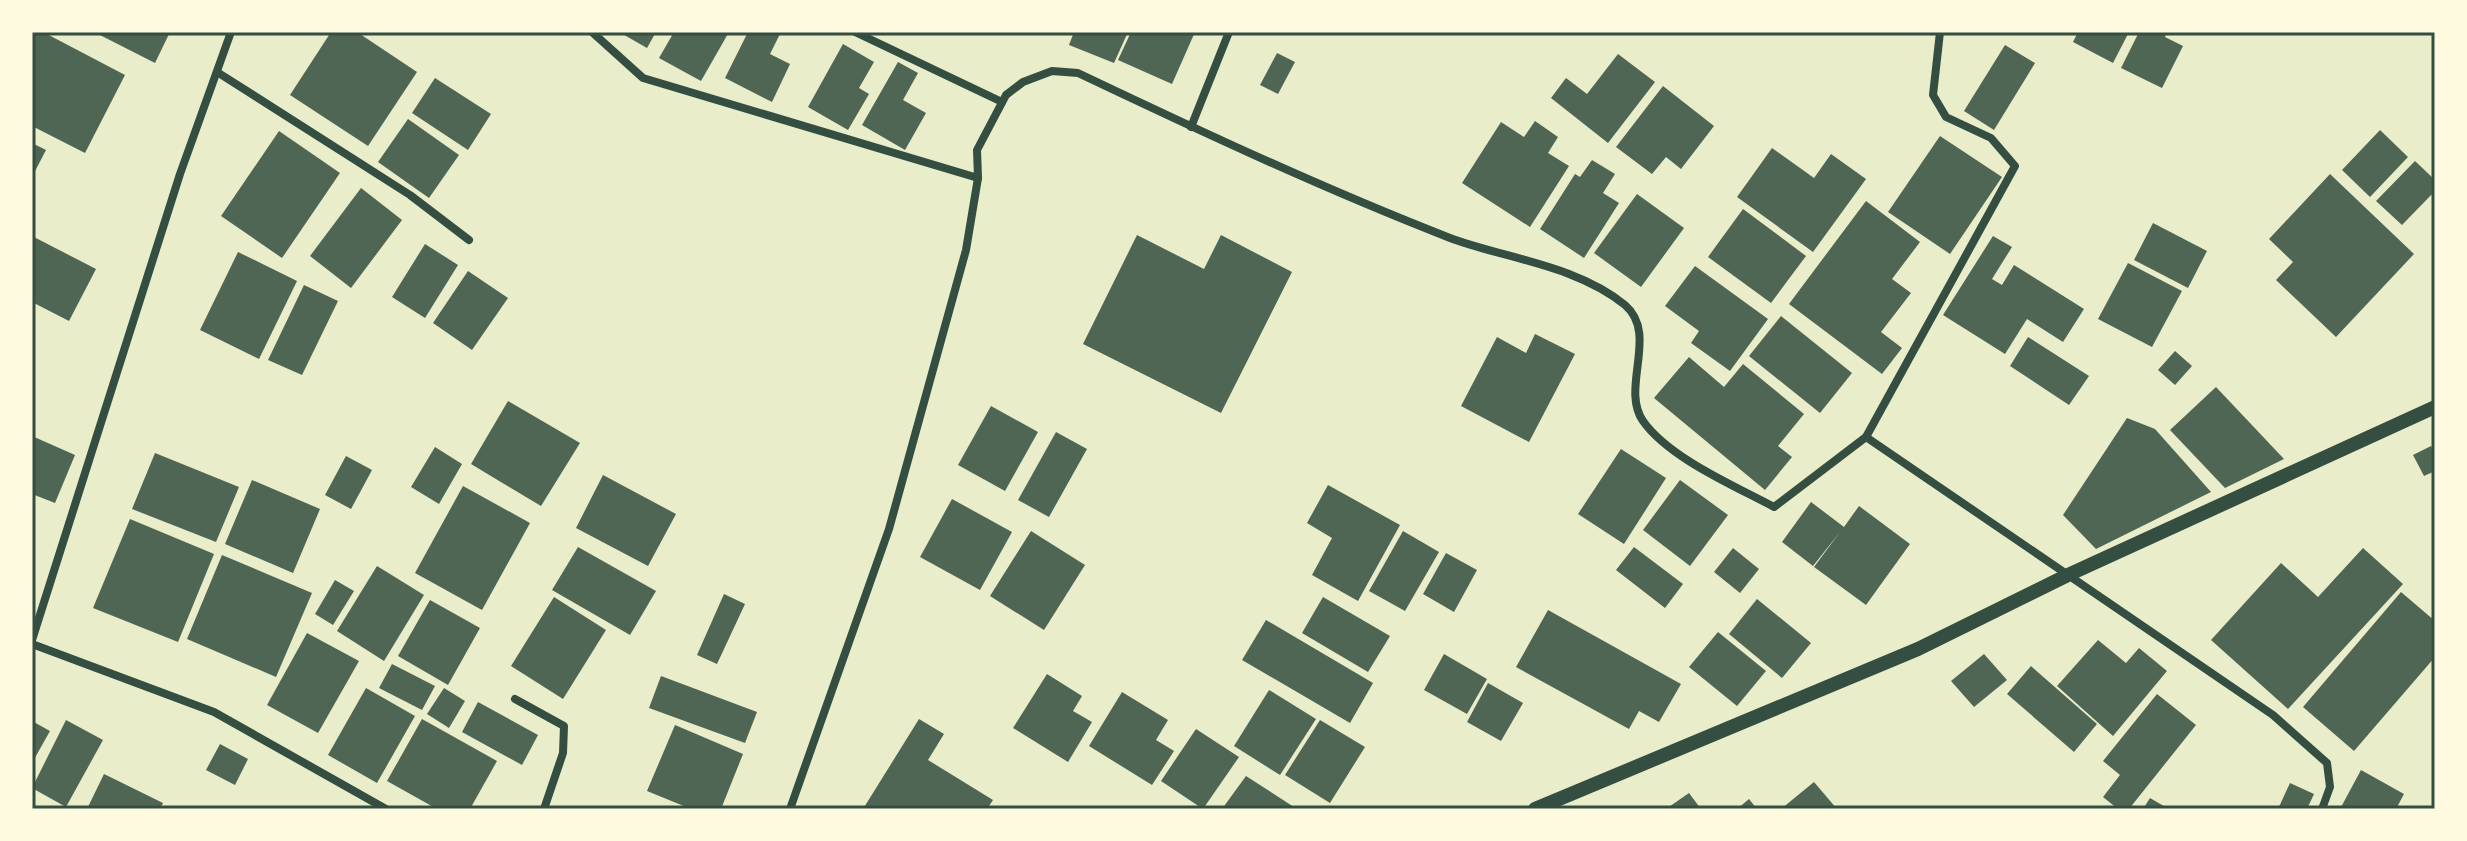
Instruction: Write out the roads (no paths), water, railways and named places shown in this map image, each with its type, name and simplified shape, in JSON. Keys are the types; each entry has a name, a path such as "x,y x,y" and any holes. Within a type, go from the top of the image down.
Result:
{"street":[{"path":"231,32 180,174 32,642 214,712 386,809"},
{"path":"592,32 643,78 978,178"},
{"path":"855,32 1002,102"},
{"path":"876,42 882,32"},
{"path":"1191,127 1229,32"},
{"path":"790,809 889,529 966,250 978,178 977,150 1002,102 1023,82 1052,71 1078,73 1191,127 1452,238 1574,276 1624,305 1639,324 1637,405 1642,420 1666,443 1716,477 1774,507 1866,437 2015,166 1991,138 1946,117 1933,95 1940,32"},
{"path":"217,72 410,195 469,240"},
{"path":"1535,809 1918,649 2070,574 2435,407"},
{"path":"1866,437 2273,715 2327,763 2330,787 2322,809"},
{"path":"515,699 564,726 563,753 544,809"}]}
